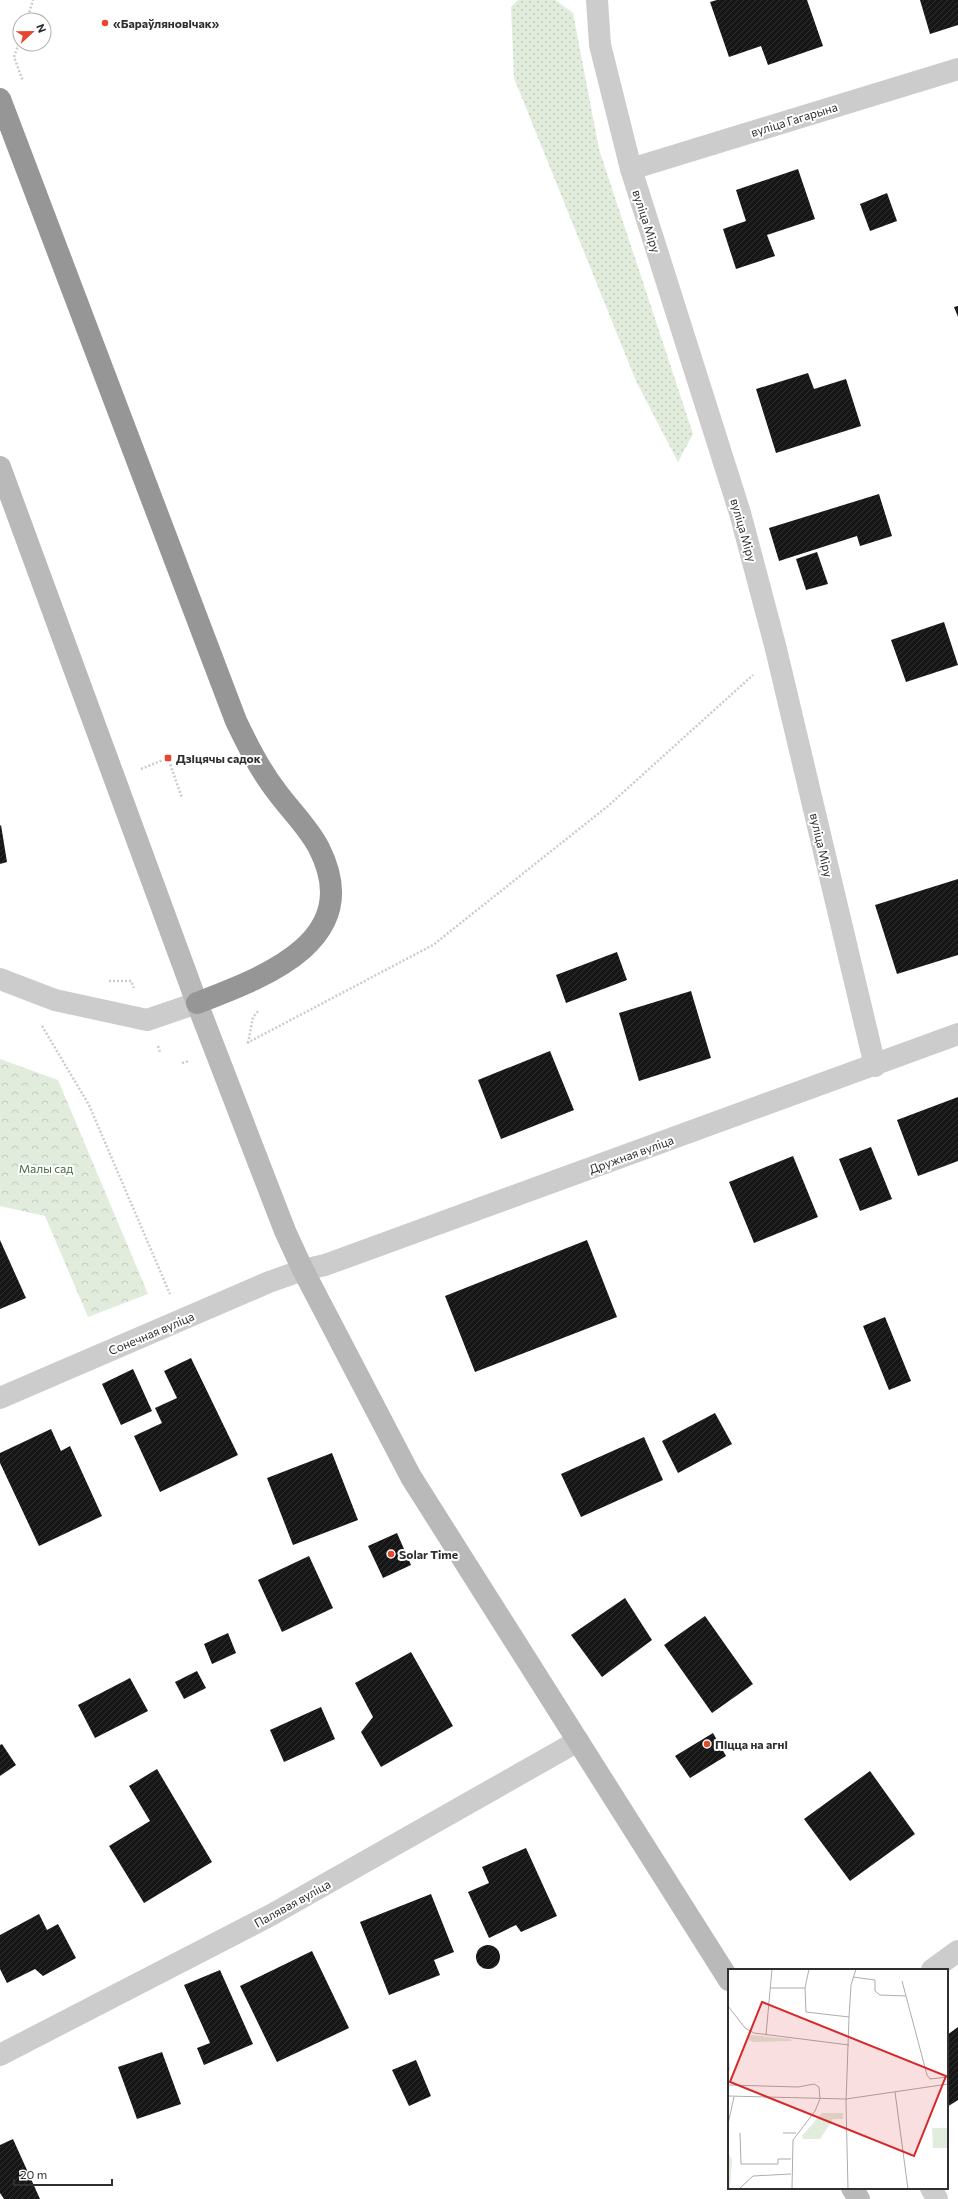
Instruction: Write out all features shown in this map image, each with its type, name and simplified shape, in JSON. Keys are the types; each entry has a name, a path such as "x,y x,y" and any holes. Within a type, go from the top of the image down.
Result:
{"highway":[{"path":"0,99 236,722 258,765 304,825 318,848 328,870 331,895 326,918 314,939 294,956 267,973 197,1003"}],"main road":[{"path":"0,467 197,1003 285,1230 303,1270 411,1477 728,1978"},
{"path":"853,2189 859,2199"}],"street":[{"name":"вуліца Міру","path":"597,0 600,45 631,169 740,513 777,654 875,1066"},
{"name":"вуліца Гагарына","path":"631,169 958,70"},
{"path":"0,979 55,1000 146,1020 197,1003"},
{"name":"Дружная вуліца","path":"303,1270 325,1265 875,1066 958,1034"},
{"name":"Сонечная вуліца","path":"0,1398 269,1282 303,1270"},
{"name":"Палявая вуліца","path":"0,2055 271,1915 578,1741"},
{"path":"933,1969 958,1951"},
{"path":"932,2189 937,2199"}],"path":[{"path":"29,12 33,0"},
{"path":"243,1045 432,945 608,806 777,654"},
{"path":"114,780 168,758 182,798"},
{"path":"40,1024 89,1105 181,1320"}],"green space":[{"path":"518,0 555,0 573,13 599,149 693,434 678,462 636,381 514,78 511,7"},
{"name":"Малы сад","path":"0,1059 58,1080 148,1294 88,1317 45,1216 0,1206"}],"building":[{"path":"717,0 807,0 823,46 768,65 761,46 729,57 710,2"},
{"path":"920,0 958,0 958,25 930,34"},
{"path":"798,169 815,219 767,235 775,256 736,269 723,229 746,221 736,190"},
{"path":"887,193 897,221 870,231 860,204"},
{"path":"958,306 958,317 954,307"},
{"path":"808,373 814,389 846,379 861,426 776,453 756,389"},
{"path":"879,494 892,536 860,546 857,536 779,561 769,528"},
{"path":"817,552 828,584 806,590 796,559"},
{"path":"944,622 958,665 906,682 891,640"},
{"path":"1,825 7,862 0,864 0,826"},
{"path":"958,879 958,955 897,974 875,905"},
{"path":"617,952 627,980 566,1003 556,975"},
{"path":"691,991 711,1058 639,1081 619,1013"},
{"path":"550,1051 574,1110 501,1139 478,1080"},
{"path":"958,1097 958,1161 918,1176 897,1120"},
{"path":"871,1147 892,1199 860,1211 839,1159"},
{"path":"793,1156 818,1217 754,1243 729,1182"},
{"path":"0,1240 26,1298 0,1309"},
{"path":"587,1240 617,1317 475,1372 445,1296"},
{"path":"885,1317 911,1381 889,1390 863,1326"},
{"path":"191,1358 238,1455 160,1492 134,1436 162,1423 155,1408 177,1398 164,1371"},
{"path":"133,1369 152,1411 121,1425 102,1384"},
{"path":"715,1413 732,1444 678,1473 662,1441"},
{"path":"51,1429 61,1451 70,1446 102,1516 39,1546 0,1463 0,1453"},
{"path":"644,1437 663,1480 581,1517 561,1474"},
{"path":"332,1453 358,1520 293,1545 267,1478"},
{"path":"397,1533 411,1565 383,1578 368,1546"},
{"path":"309,1556 333,1608 282,1632 258,1580"},
{"path":"625,1598 652,1640 602,1677 571,1635"},
{"path":"705,1616 753,1684 712,1713 664,1645"},
{"path":"228,1633 236,1653 212,1664 204,1644"},
{"path":"411,1652 453,1726 381,1767 361,1732 373,1717 355,1683"},
{"path":"197,1671 206,1688 184,1699 175,1682"},
{"path":"130,1678 148,1711 95,1738 78,1705"},
{"path":"321,1707 335,1739 284,1762 270,1730"},
{"name":"Піцца на агні","path":"713,1733 726,1756 690,1778 675,1756"},
{"path":"2,1744 16,1765 0,1776 0,1745"},
{"path":"157,1769 212,1862 144,1903 109,1846 150,1821 129,1786"},
{"path":"870,1771 915,1834 850,1881 804,1819"},
{"path":"526,1848 557,1916 521,1932 516,1925 489,1938 468,1892 489,1883 482,1867"},
{"path":"431,1894 454,1952 434,1960 440,1975 389,1995 360,1922"},
{"path":"39,1914 47,1930 58,1924 76,1958 43,1976 35,1969 7,1983 0,1969 0,1935"},
{"path":"488,1945 493,1946 499,1952 499,1962 493,1968 488,1969 483,1968 477,1962 476,1957 477,1952 483,1946"},
{"path":"312,1951 349,2028 277,2062 240,1986"},
{"path":"220,1970 253,2044 204,2065 197,2048 210,2043 184,1985"},
{"path":"958,2027 958,2100 948,2106 948,2034"},
{"path":"162,2052 181,2104 137,2119 118,2067"},
{"path":"416,2060 431,2096 409,2106 392,2070"},
{"path":"13,2139 40,2199 4,2199 0,2193 0,2145"}],"place":[{"name":"«Бараўляновічак»","path":"105,23"},
{"name":"Дзіцячы садок","path":"168,758"},
{"name":"Solar Time","path":"391,1554"},
{"name":"Піцца на агні","path":"707,1744"}]}
